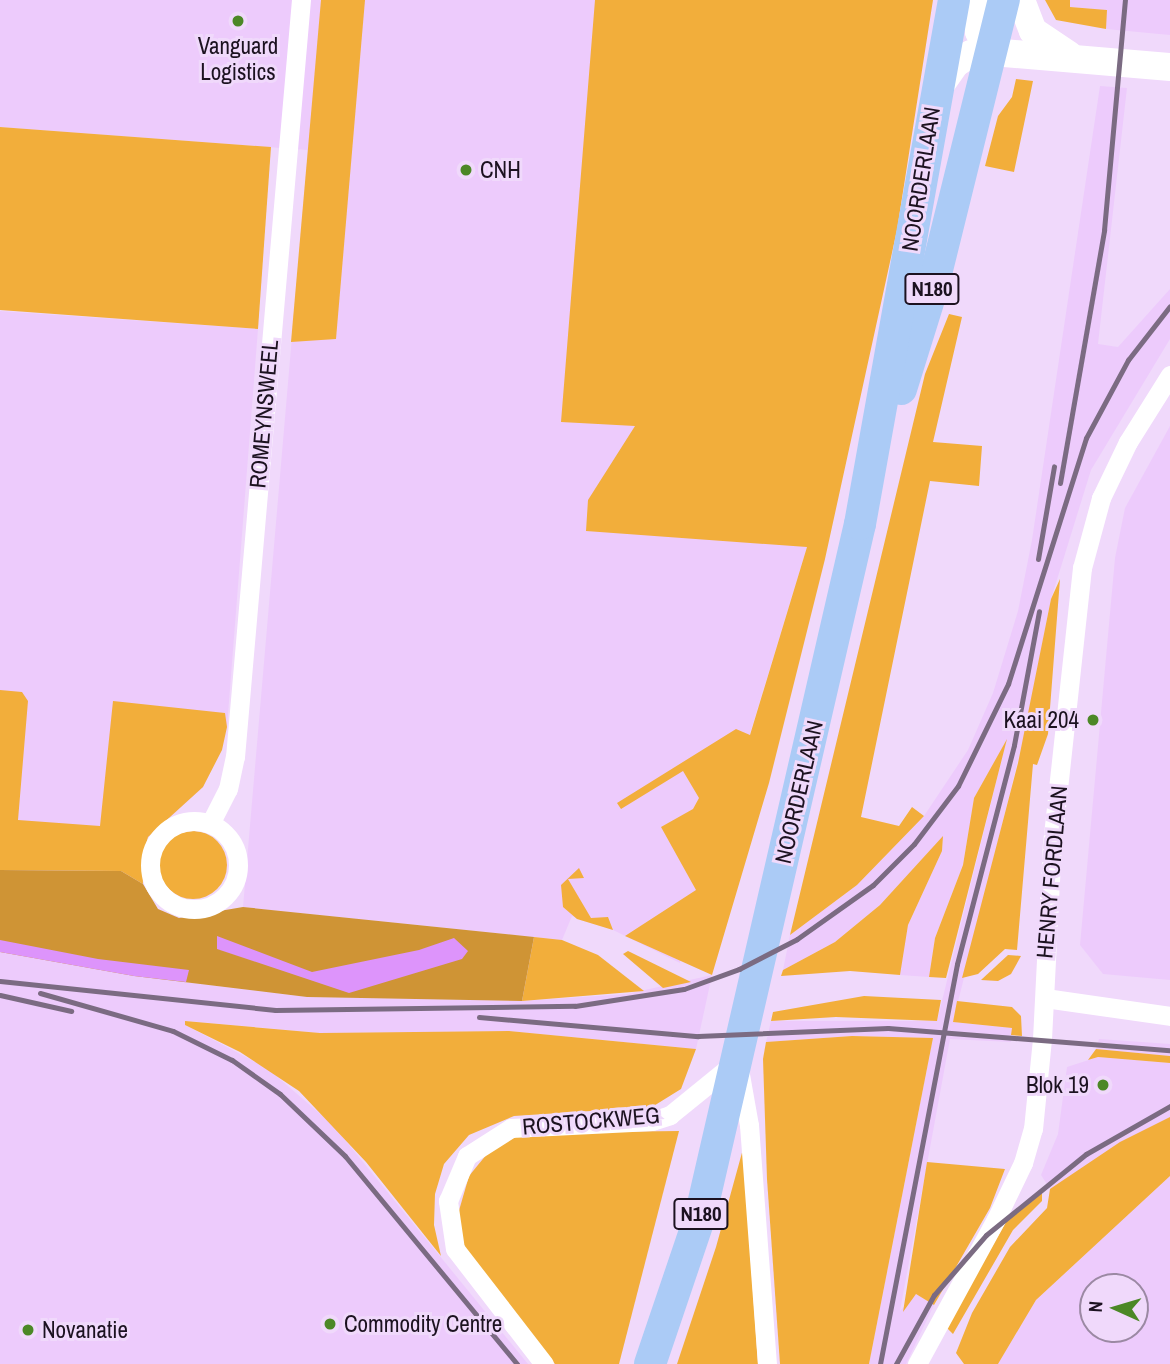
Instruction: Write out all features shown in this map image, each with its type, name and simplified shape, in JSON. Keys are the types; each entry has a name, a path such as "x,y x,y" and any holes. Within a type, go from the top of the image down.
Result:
{"main road":[{"name":"NOORDERLAAN","path":"650,1364 701,1213 860,524 935,92 954,0"},
{"path":"974,0 979,32 992,52"},
{"name":"NOORDERLAAN","path":"860,524 933,286 1004,0"},
{"path":"1021,0 1024,16 1039,37 1074,58"},
{"path":"935,92 956,63 971,54 992,52 1170,67"}],"street":[{"name":"ROMEYNSWEEL","path":"210,824 228,789 235,757 302,0"},
{"name":"HENRY FORDLAAN","path":"917,1364 1023,1163 1032,1129 1045,998 1046,913 1082,569 1101,498 1128,442 1170,375"},
{"path":"181,823 210,824 231,842 237,855 234,883 208,906 187,909 173,904 153,883 151,854 157,840 181,823"},
{"path":"1045,998 1170,1016"},
{"name":"ROSTOCKWEG","path":"544,1364 454,1249 448,1201 467,1156 511,1128 652,1121 670,1115 737,1060"},
{"name":"NOORDERLAAN","path":"737,1060 750,1125 767,1364"}],"shaded area":[{"path":"0,0 933,0 807,547 680,963 613,930 572,916 562,940 243,907 308,150 0,127"},
{"path":"321,0 365,0 336,339 291,342"},
{"path":"595,0 933,0 897,230 825,559 769,783 712,975 625,936 696,890 661,827 693,809 699,798 683,771 621,809 617,803 736,729 750,735 807,547 586,531 588,500 635,426 561,422"},
{"path":"1045,0 1070,0 1070,7 1107,10 1106,29 1056,20"},
{"path":"1070,0 1170,0 1170,35 1106,29 1106,10 1070,7"},
{"path":"1016,79 1033,81 1014,172 985,166 998,116 1012,97"},
{"path":"1100,86 1127,88 1098,344 1118,347 1170,289 1170,339 1091,470 1051,599 1028,720 953,1022 1012,1028 1011,1042 950,1039 900,1311 916,1294 934,1305 906,1364 869,1364 933,1038 852,1036 766,1042 771,1021 937,1021 1006,742 974,798 963,865 935,938 929,977 900,975 902,951 908,925 942,851 943,837 880,905 835,942 783,970 790,935 857,885 924,816 968,750 993,693 1018,611 1032,540"},
{"path":"0,127 271,147 258,329 0,310"},
{"path":"0,311 258,329 227,727 203,787 148,837 0,824"},
{"path":"949,314 962,317 933,442 982,446 979,486 930,481 861,817 899,826 912,807 924,816 857,885 790,935 925,374"},
{"path":"1170,426 1170,980 1103,974 1080,945 1115,558 1125,508"},
{"path":"1060,579 1048,734 1037,765 1033,764 1017,950 1005,949 978,974 962,978 1018,763 1051,599"},
{"path":"0,690 22,692 28,701 18,820 100,826 113,701 225,713 227,727 222,750 203,787 148,837 142,859 143,884 121,871 0,870"},
{"path":"1007,739 946,978 929,977 935,938 963,865 974,798"},
{"path":"193,831 206,834 217,841 224,852 227,865 224,878 217,889 206,896 193,899 180,896 169,889 162,878 159,865 162,852 169,841 180,834"},
{"path":"943,836 942,851 908,925 900,975 850,971 781,976 783,970 835,942 880,905"},
{"path":"579,868 584,878 568,879 591,918 608,917 613,930 577,919 563,907 561,885"},
{"path":"0,870 121,871 143,884 158,909 179,918 243,907 534,937 522,1001 307,997 134,976 0,952"},
{"path":"217,936 312,972 419,950 454,938 468,951 462,959 349,993 217,949"},
{"path":"534,937 562,940 598,955 644,991 522,1001"},
{"path":"0,940 98,959 189,970 186,982 134,976 0,952"},
{"path":"628,951 691,982 663,988 623,954"},
{"path":"0,952 134,976 307,997 522,1001 627,994 712,975 696,1049 509,1031 320,1033 188,1021 185,1025 267,1068 332,1124 528,1364 0,1364"},
{"path":"1008,955 1021,956 1011,974 998,981 981,980"},
{"path":"864,996 941,1000 937,1021 836,1017 771,1021 773,1012"},
{"path":"957,1001 1012,1007 1021,1016 1022,1036 1011,1035 1012,1028 953,1022"},
{"path":"185,1021 320,1033 509,1031 696,1049 681,1089 652,1107 514,1116 469,1135 444,1164 435,1194 434,1225 441,1256 366,1162 299,1091 240,1052 185,1025"},
{"path":"852,1036 933,1038 869,1364 780,1364 767,1179 763,1059 766,1042"},
{"path":"1099,1039 1170,1044 1170,1056 1096,1049"},
{"path":"1096,1049 1170,1056 1170,1063 1098,1057 1088,1060"},
{"path":"1098,1057 1170,1063 1170,1117 1050,1189 1041,1175 1058,1134 1067,1067"},
{"path":"1170,1117 1170,1176 1036,1300 998,1364 964,1364 956,1353 972,1313 1010,1247 1047,1208 1050,1189 1120,1142"},
{"path":"679,1131 619,1364 555,1364 465,1252 458,1214 469,1176 491,1149 524,1133"},
{"path":"743,1149 758,1364 677,1364 716,1247"},
{"path":"927,1162 1005,1169 990,1208 934,1305 916,1294 903,1312"},
{"path":"1170,1176 1170,1364 998,1364 1036,1300"},
{"path":"1042,1193 1042,1201 1013,1230 953,1334 946,1327 1006,1222"}],"railway":[{"path":"1060,483 1104,230 1125,0"},
{"path":"0,981 275,1010 575,1006 684,989 739,969 797,939 873,885 914,844 958,786 1008,684 1086,438 1128,360 1170,306"},
{"path":"1038,559 1054,466"},
{"path":"880,1364 957,964 1014,745 1039,611"},
{"path":"40,993 173,1031 232,1060 280,1094 345,1156 517,1364"},
{"path":"0,995 71,1011"},
{"path":"479,1017 698,1036 888,1028 1170,1050"},
{"path":"896,1364 934,1295 986,1235 1086,1154 1170,1106"}],"place":[{"name":"Vanguard Logistics","path":"238,21"},
{"name":"CNH","path":"466,170"},
{"name":"Kaai 204","path":"1093,720"},
{"name":"Blok 19","path":"1103,1085"},
{"name":"Commodity Centre","path":"330,1324"},
{"name":"Novanatie","path":"28,1330"}]}
